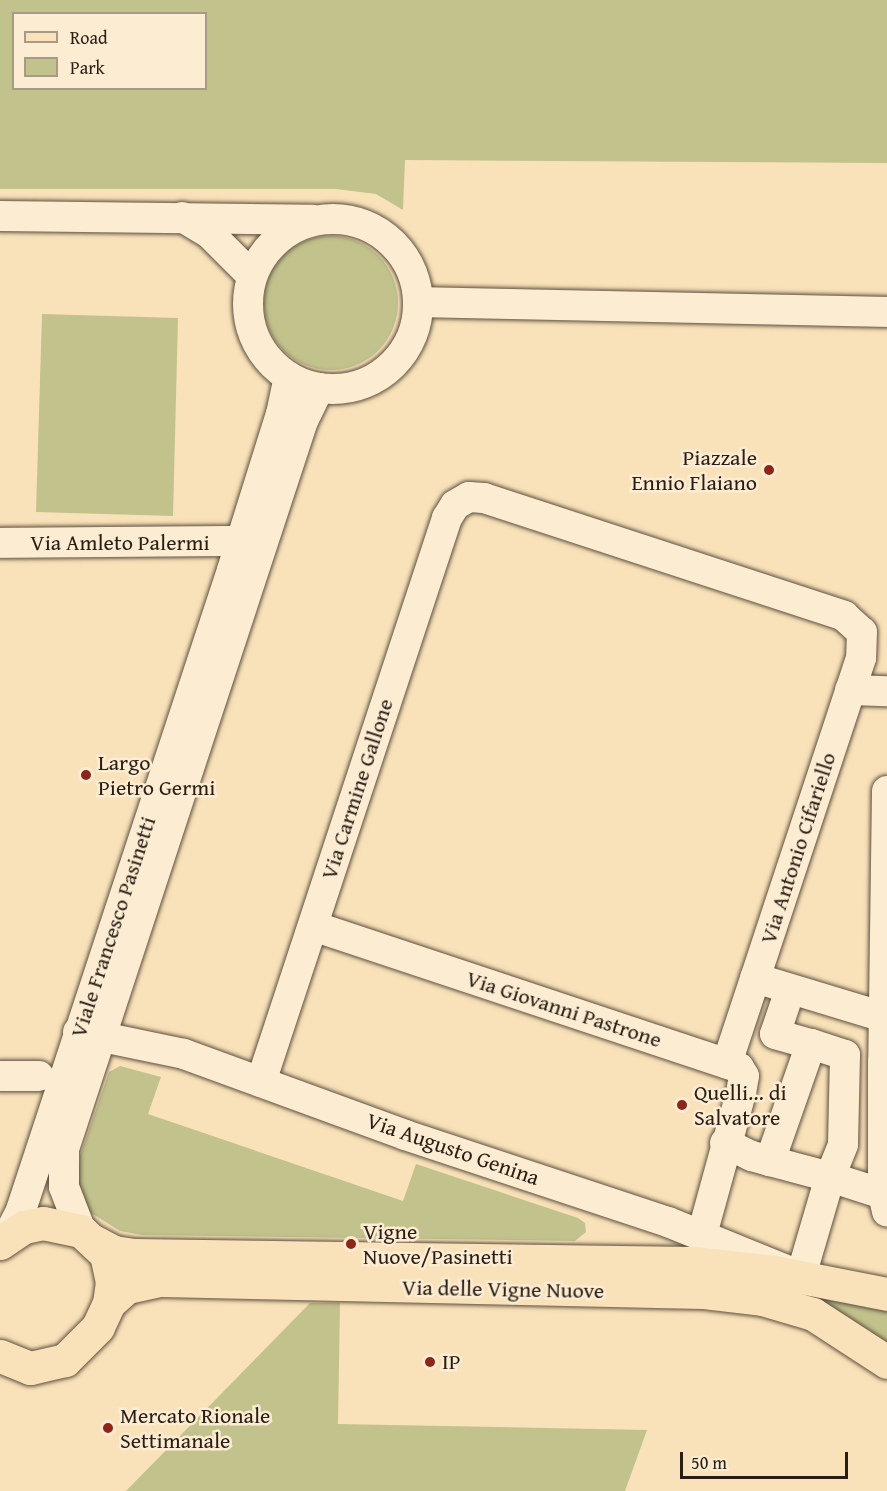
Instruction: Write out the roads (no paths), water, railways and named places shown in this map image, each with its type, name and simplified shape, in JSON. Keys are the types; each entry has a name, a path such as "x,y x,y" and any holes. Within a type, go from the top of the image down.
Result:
{"main road":[{"name":"Via delle Vigne Nuove","path":"5,1239 43,1222 88,1236 114,1252 134,1255 666,1262 801,1276 887,1294"},
{"path":"7,1367 44,1367 72,1356 92,1335 109,1303 111,1267 88,1236"},
{"name":"Via delle Vigne Nuove","path":"109,1303 127,1287 162,1280 704,1292 762,1299 813,1314 887,1362"}],"street":[{"path":"0,216 340,219 364,224 386,237 403,255 414,277 418,302 415,326 405,349 389,368 368,381 344,388 319,388 289,377 260,347 250,324 248,300 252,276 266,250 281,238 315,220"},
{"path":"182,217 210,234 252,276"},
{"path":"418,302 887,312"},
{"name":"Viale Francesco Pasinetti","path":"5,1239 21,1210 89,1035 281,414 289,377"},
{"name":"Viale Francesco Pasinetti","path":"88,1236 66,1198 62,1166 89,1035 114,996 303,421 319,388"},
{"name":"Via Carmine Gallone","path":"261,1082 447,518 461,500 484,498 843,616 862,632"},
{"name":"Via Amleto Palermi","path":"0,543 241,541"},
{"name":"Via Antonio Cifariello","path":"727,1063 863,649 862,632"},
{"path":"850,690 887,691"},
{"path":"725,1143 770,1161 830,1177 885,1203 883,1017 887,791"},
{"name":"Via Giovanni Pastrone","path":"313,926 727,1063"},
{"path":"755,978 883,1017"},
{"path":"790,990 775,1034 883,1062"},
{"path":"114,996 128,1021 162,1047"},
{"name":"Via Augusto Genina","path":"89,1035 162,1047 702,1235 801,1276"},
{"path":"770,1161 811,1044"},
{"path":"801,1276 830,1177 843,1144 845,1054"},
{"path":"702,1235 744,1076 727,1063"},
{"path":"0,1076 39,1076"}],"place":[{"name":"Piazzale Ennio Flaiano","path":"769,470"},
{"name":"Largo Pietro Germi","path":"86,775"},
{"name":"Quelli… di Salvatore","path":"682,1105"},
{"name":"Vigne Nuove/Pasinetti","path":"351,1244"},
{"name":"IP","path":"430,1362"},
{"name":"Mercato Rionale Settimanale","path":"108,1428"}]}
